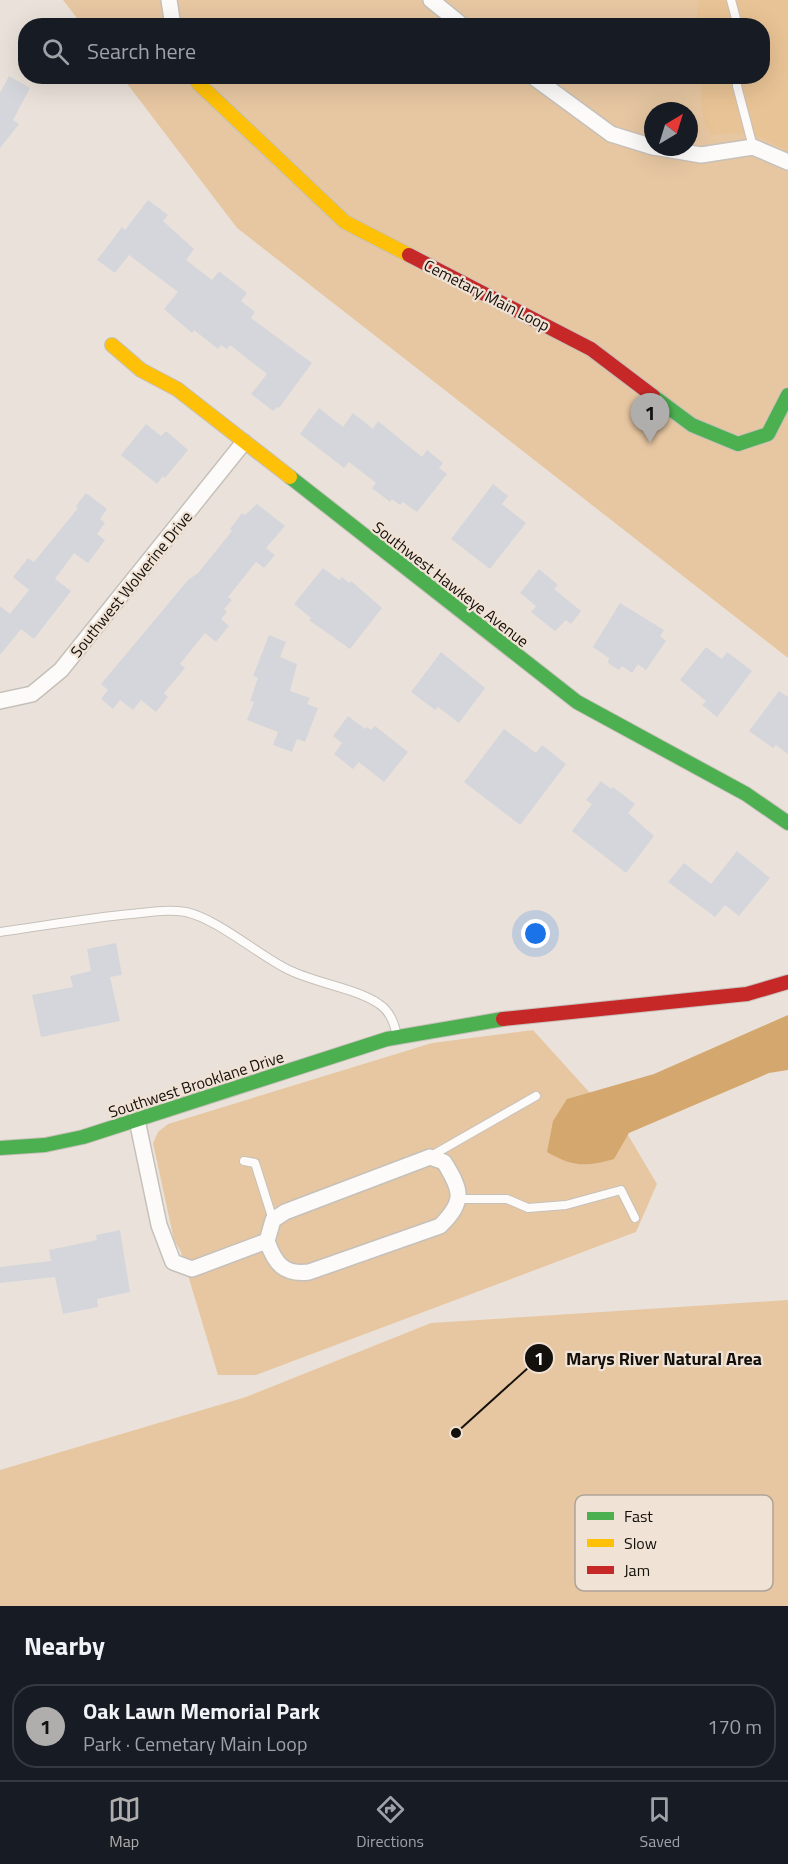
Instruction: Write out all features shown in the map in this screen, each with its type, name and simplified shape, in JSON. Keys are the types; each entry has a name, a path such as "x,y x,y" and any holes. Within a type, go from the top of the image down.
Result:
{"street":[{"path":"169,0 172,18"},
{"path":"431,0 453,18"},
{"name":"Cemetary Main Loop","path":"199,84 345,222 591,349 692,425 738,444 768,434 788,395"},
{"path":"543,84 611,134 644,144"},
{"path":"698,154 753,147 788,162"},
{"name":"Southwest Hawkeye Avenue","path":"112,345 141,370 177,389 577,702 746,794 788,823"},
{"name":"Southwest Wolverine Drive","path":"0,701 32,694 62,670 244,442"},
{"name":"Southwest Brooklane Drive","path":"0,1148 45,1145 83,1137 398,1036 485,1021 747,994 788,982"},
{"path":"137,1120 159,1225 172,1262 192,1269 202,1268 231,1253 267,1241"},
{"path":"430,1157 444,1162 456,1182 459,1199 456,1210 440,1226 309,1272 294,1274 279,1264 273,1258 267,1241 273,1220 285,1212 430,1157"}],"lane":[{"path":"731,0 736,18"},
{"path":"737,84 753,147"},
{"path":"0,932 110,916 164,911 187,913 208,921 293,972 373,1000 382,1006 393,1019 398,1036"},
{"path":"430,1157 536,1096"},
{"path":"244,1161 255,1164 273,1220"},
{"path":"459,1199 507,1199 528,1208 566,1205 621,1190 635,1218"}],"shaded area":[{"path":"63,0 788,0 788,658 237,228 127,84 770,84 770,18 77,18"},
{"path":"698,0 788,0 788,152 752,135 735,133 711,135 704,122 701,100 701,84 770,84 770,18 697,18"},
{"path":"788,1015 788,1070 769,1073 629,1133 614,1159 579,1164 564,1161 547,1152 553,1121 567,1099 654,1074"},
{"path":"533,1030 628,1135 657,1184 636,1232 256,1375 218,1375 181,1252 174,1240 153,1143 158,1132 168,1124 432,1043"},
{"path":"788,1300 788,1606 0,1606 0,1470 246,1397 431,1323"}],"building":[{"path":"9,76 18,81 18,84 30,88 13,120 19,124 0,148 0,93"},
{"path":"148,200 168,215 163,221 194,249 186,260 212,280 219,271 247,293 241,301 255,312 251,318 312,363 279,408 273,411 251,394 267,374 230,345 227,349 221,345 218,349 194,330 192,333 164,309 178,292 129,255 115,273 97,260 122,227 125,230"},
{"path":"319,408 343,427 353,413 373,429 378,421 422,457 427,450 443,463 439,468 447,474 417,512 403,502 400,505 392,499 390,502 372,488 376,483 349,462 344,468 300,434"},
{"path":"146,424 161,436 166,431 188,450 165,478 163,476 157,484 121,455"},
{"path":"493,484 508,496 502,504 526,523 490,569 451,539"},
{"path":"86,493 107,509 100,519 105,523 97,534 105,540 88,563 74,553 55,579 71,591 34,639 21,629 0,655 0,606 10,614 29,590 13,577 28,558 34,562 78,508 76,506"},
{"path":"257,504 285,526 266,548 275,555 264,568 256,562 228,597 232,600 224,609 227,612 221,619 229,626 216,642 205,633 180,664 185,668 164,693 168,697 156,712 141,700 133,710 120,700 113,709 101,699 108,690 101,684 188,580 198,573 232,531 230,529 242,513 245,515"},
{"path":"323,568 339,580 342,577 349,583 351,581 382,608 350,649 309,620 311,618 294,604"},
{"path":"539,569 558,585 554,589 581,611 571,624 566,620 555,631 531,612 536,606 520,593"},
{"path":"620,603 664,630 660,636 666,641 646,670 638,664 632,673 622,666 619,670 608,663 609,658 593,647"},
{"path":"269,635 286,642 280,657 297,664 290,691 310,698 307,704 318,708 305,742 297,739 292,752 273,745 278,732 247,720 254,702 250,701 258,678 253,676"},
{"path":"706,647 722,659 727,652 752,671 717,717 702,705 706,701 680,680"},
{"path":"441,652 485,688 459,723 438,707 435,710 411,692"},
{"path":"779,691 788,697 788,754 776,745 773,748 749,731"},
{"path":"348,716 365,729 367,727 371,730 375,726 408,752 384,782 359,762 353,769 334,754 342,743 333,736"},
{"path":"504,729 536,753 542,745 566,764 520,825 464,782"},
{"path":"601,781 635,804 628,813 654,836 626,873 572,831 592,804 586,800"},
{"path":"737,851 770,878 739,916 725,905 715,917 668,882 684,863 711,884"},
{"path":"116,943 122,975 110,977 120,1021 41,1037 32,995 73,987 70,976 91,971 87,949"},
{"path":"120,1230 130,1292 97,1299 98,1307 63,1314 55,1277 0,1283 0,1267 51,1261 49,1250 97,1240 96,1235"}],"traffic: fast":[{"path":"653,396 692,425 738,444 768,434 788,395"},
{"path":"290,477 577,702 746,794 788,823"},
{"path":"0,1148 45,1145 83,1137 387,1039 503,1019"}],"traffic: slow":[{"path":"199,84 345,222 409,255"},
{"path":"112,345 141,370 177,389 290,477"}],"traffic: jam":[{"path":"409,255 591,349 653,396"},
{"path":"503,1019 747,994 788,982"}],"place":[{"name":"Oak Lawn Memorial Park","path":"650,443"},
{"name":"Marys River Natural Area","path":"456,1433"}]}
